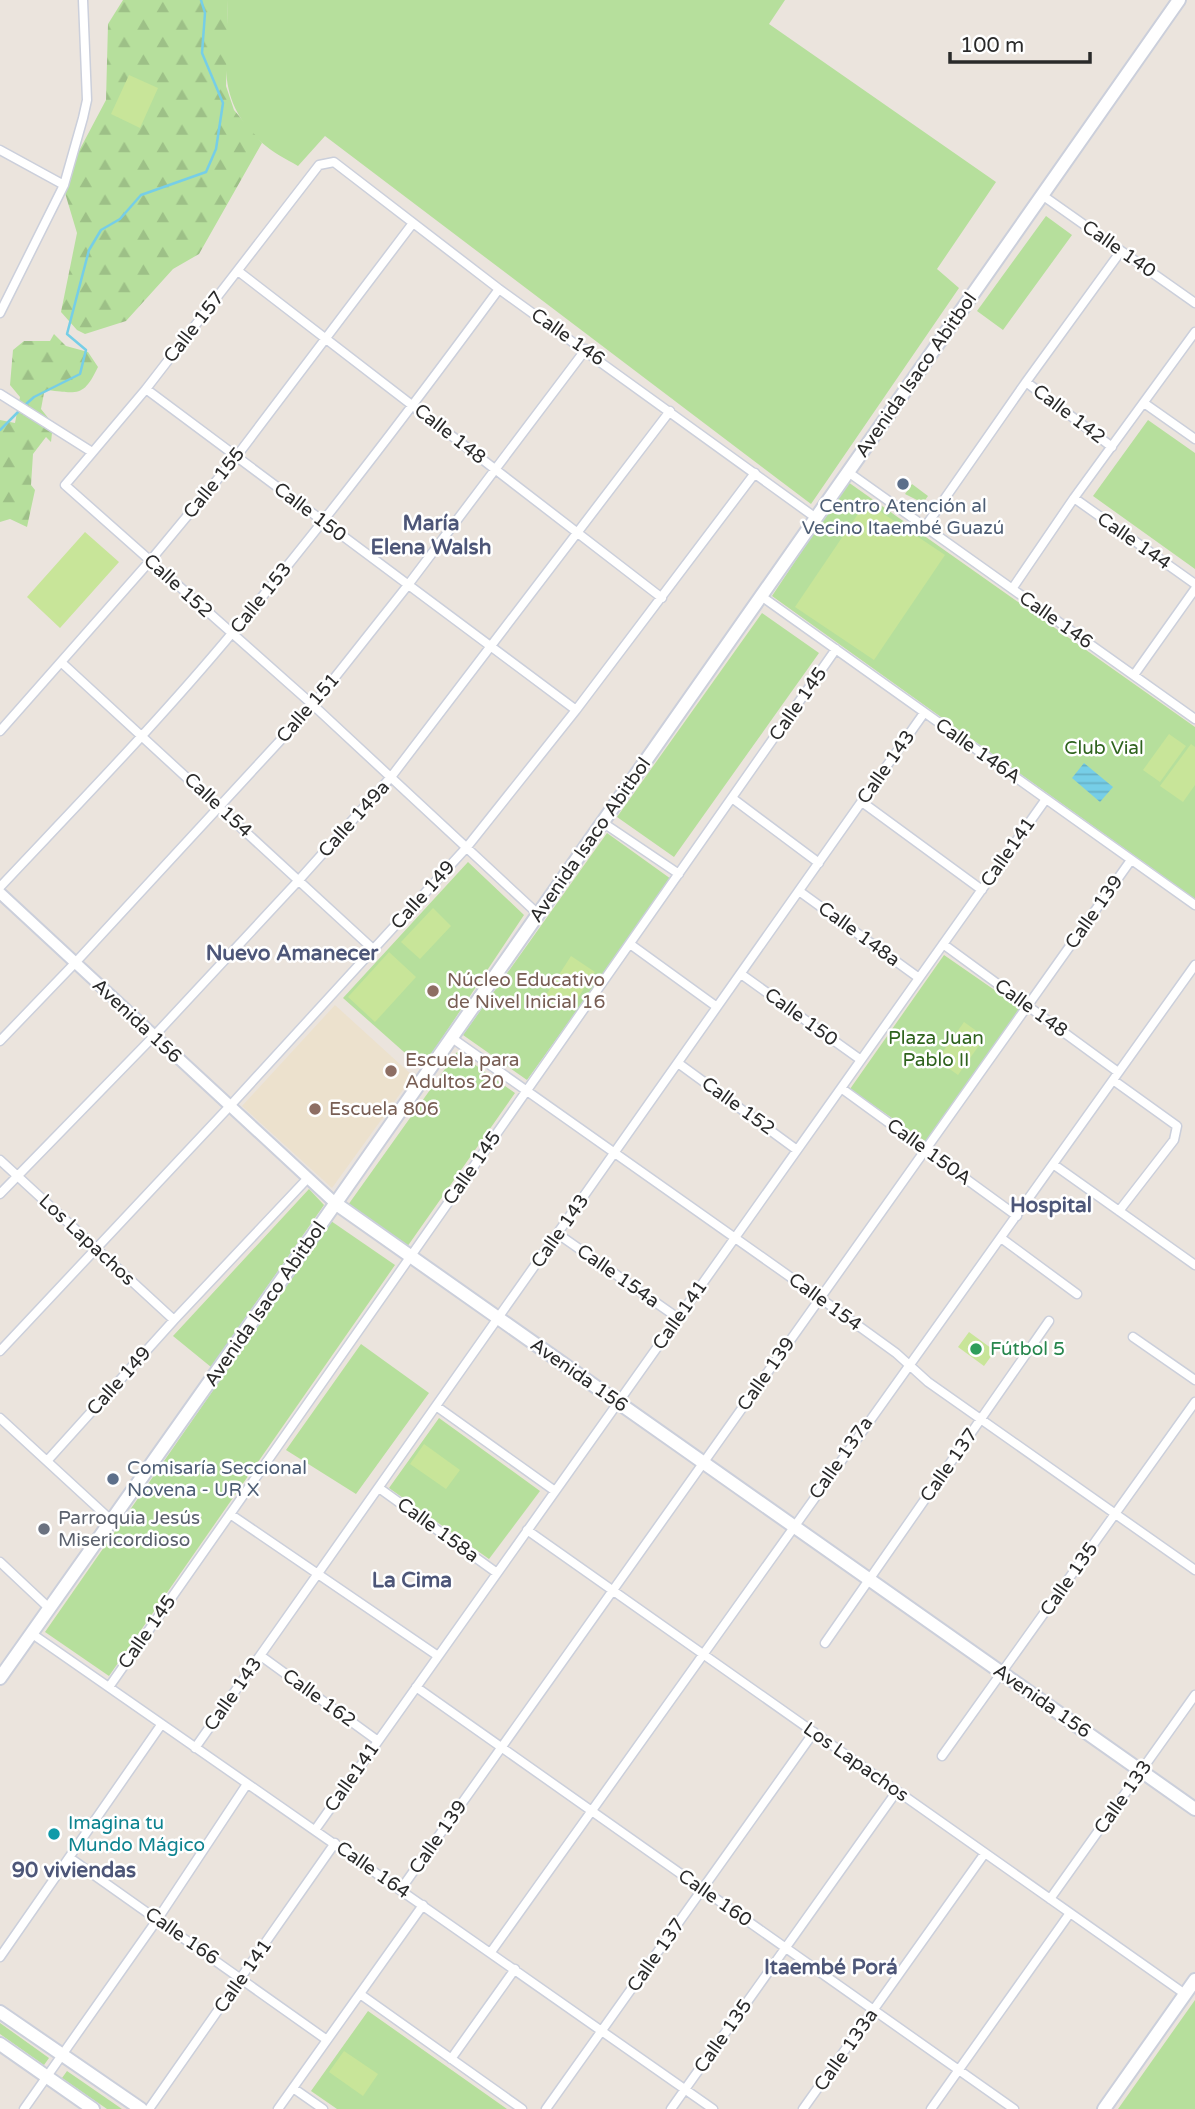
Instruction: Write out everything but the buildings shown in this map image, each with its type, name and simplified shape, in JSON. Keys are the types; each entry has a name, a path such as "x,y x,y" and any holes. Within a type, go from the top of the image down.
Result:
{"main road":[{"name":"Avenida Isaco Abitbol","path":"0,1678 1179,0"},
{"name":"Avenida 156","path":"335,1203 1195,1809"},
{"path":"1104,2109 1195,1980"},
{"path":"0,2012 141,2109"},
{"path":"0,2044 93,2109"}],"street":[{"path":"0,313 64,185 87,100 83,0"},
{"path":"0,150 64,185"},
{"name":"Calle 146","path":"319,165 334,162 499,289 586,349 816,518"},
{"name":"Calle 157","path":"65,485 146,389 319,165"},
{"name":"Calle 140","path":"1042,195 1193,298"},
{"name":"Calle 155","path":"0,731 150,561 236,457 413,223"},
{"path":"925,527 1122,251"},
{"name":"Calle 148","path":"238,271 662,598"},
{"name":"Calle 153","path":"0,887 143,736 232,634 413,406 499,289"},
{"path":"1012,589 1074,498 1195,332"},
{"name":"Calle 151","path":"0,1041 313,705 408,585 586,349"},
{"name":"Calle 142","path":"1026,382 1112,447"},
{"name":"Calle 150","path":"146,389 576,710"},
{"path":"4,396 92,452"},
{"path":"1144,403 1195,439"},
{"name":"Calle 149a","path":"0,1194 154,1036 391,777 670,411"},
{"name":"Calle 146","path":"848,472 1195,719"},
{"name":"Calle 149","path":"0,1351 229,1107 467,847 576,710 755,473"},
{"name":"Calle 152","path":"65,485 313,705 538,914"},
{"name":"Calle 144","path":"1074,498 1195,584"},
{"path":"1134,675 1195,589"},
{"name":"Calle 146A","path":"761,596 1195,905"},
{"name":"Calle 145","path":"109,1687 836,649"},
{"name":"Calle 154","path":"62,663 373,949"},
{"name":"Calle 143","path":"195,1748 924,713"},
{"path":"732,798 819,863"},
{"name":"Calle141","path":"315,1830 1046,799"},
{"path":"862,802 982,890"},
{"path":"602,822 678,874"},
{"name":"Calle 139","path":"401,1889 1131,860"},
{"name":"Calle 148a","path":"799,891 919,978"},
{"name":"Avenida 156","path":"0,893 335,1203"},
{"path":"629,944 717,1007"},
{"name":"Calle 148","path":"943,944 1028,1006 1177,1126 1174,1140 1119,1211"},
{"name":"Calle 137a","path":"491,1952 1195,965"},
{"name":"Calle 150","path":"741,974 861,1060"},
{"name":"Calle 154","path":"452,1038 820,1298 928,1382 1195,1570"},
{"name":"Calle 152","path":"678,1063 797,1150"},
{"name":"Calle 150A","path":"841,1088 1017,1216"},
{"name":"Los Lapachos","path":"0,1160 174,1320"},
{"path":"1053,1164 1195,1265"},
{"name":"Calle 149","path":"47,1461 174,1320 307,1179"},
{"name":"Calle 154a","path":"558,1234 678,1318"},
{"path":"1001,1238 1077,1294"},
{"name":"Calle 137","path":"825,1643 1049,1321"},
{"path":"1133,1338 1195,1380"},
{"name":"Calle 135","path":"942,1756 1195,1402"},
{"path":"436,1406 555,1491"},
{"path":"0,1418 112,1521"},
{"name":"Calle 158a","path":"379,1488 497,1573"},
{"path":"230,1514 438,1656"},
{"name":"Los Lapachos","path":"527,1530 1185,1994"},
{"path":"0,1562 49,1608"},
{"name":"Calle 164","path":"32,1633 713,2109"},
{"name":"Calle 162","path":"261,1656 378,1741"},
{"name":"Calle 160","path":"416,1687 1014,2109"},
{"name":"Calle 133","path":"1050,1899 1195,1695"},
{"path":"0,1957 161,1725"},
{"name":"Calle 137","path":"546,2109 814,1732"},
{"path":"24,2109 157,1920 247,1784"},
{"name":"Calle 135","path":"671,2109 897,1791"},
{"name":"Calle 141","path":"149,2109 335,1843"},
{"name":"Calle 133a","path":"803,2109 985,1853"},
{"name":"Calle 166","path":"70,1858 327,2040"},
{"name":"Calle 139","path":"278,2109 423,1905"},
{"path":"931,2109 1070,1913"},
{"path":"451,2059 515,1969"},
{"path":"360,1994 522,2109"},
{"path":"293,2088 323,2109"}],"shaded area":[{"path":"335,1005 413,1076 332,1188 242,1106"}],"green space":[{"path":"123,0 228,0 226,86 234,110 262,143 199,254 173,269 126,321 85,334 77,330 61,312 77,233 62,183 106,100 108,24"},
{"path":"228,0 785,0 769,24 996,182 937,269 959,288 811,504 325,136 298,166 261,142 246,126 236,109 226,76"},
{"path":"129,75 158,88 140,128 111,114"},
{"path":"1046,216 1072,235 1003,330 977,311"},
{"path":"54,334 66,346 88,352 98,367 89,383 79,391 48,390 44,393 41,409 53,424 51,442 46,437 33,454 31,485 35,490 27,527 10,519 0,522 0,420 15,423 20,397 10,385 13,350 24,341 50,341"},
{"path":"1148,420 1195,453 1195,569 1093,496"},
{"name":"Club Vial","path":"848,482 1195,727 1195,899 772,596"},
{"path":"912,484 928,496 923,503 905,494"},
{"path":"866,502 945,555 874,660 795,607"},
{"path":"85,532 119,562 60,628 27,597"},
{"path":"762,613 819,653 674,857 617,817"},
{"path":"1169,734 1186,746 1160,782 1143,770"},
{"path":"1191,744 1195,747 1195,785 1183,802 1160,786"},
{"path":"607,833 671,879 527,1080 463,1035"},
{"path":"468,862 524,915 422,1068 343,998"},
{"path":"433,908 451,926 420,959 401,942"},
{"path":"389,952 416,977 375,1022 348,997"},
{"name":"Plaza Juan Pablo II","path":"944,955 1022,1009 928,1143 850,1089"},
{"path":"571,956 595,972 570,1010 546,995"},
{"path":"964,1022 985,1037 958,1075 937,1060"},
{"path":"457,1052 515,1093 407,1247 348,1205"},
{"path":"309,1189 324,1205 211,1367 173,1336"},
{"path":"331,1221 395,1265 109,1676 45,1632"},
{"name":"Fútbol 5","path":"969,1332 995,1351 984,1366 958,1347"},
{"path":"361,1344 429,1393 356,1494 286,1450"},
{"path":"439,1418 540,1491 489,1559 389,1488"},
{"path":"424,1444 460,1470 446,1489 410,1464"},
{"path":"1195,2000 1195,2109 1118,2109"},
{"path":"368,2011 507,2109 337,2109 311,2091"},
{"path":"0,2023 49,2058 44,2065 0,2034"},
{"path":"344,2051 378,2074 363,2096 329,2072"},
{"path":"67,2071 122,2109 107,2109 62,2078"}],"water":[{"path":"1084,763 1113,787 1100,802 1072,778"}],"waterway":[{"path":"25,405 34,397 80,374 86,350 67,334 89,250 101,230 120,219 141,195 206,172 216,149 223,103 202,53 205,13 201,0"},
{"path":"0,430 20,410"}],"place":[{"name":"Centro Atención al Vecino Itaembé Guazú","path":"903,484"},
{"name":"Núcleo Educativo de Nivel Inicial 16","path":"433,991"},
{"name":"Escuela para Adultos 20","path":"391,1071"},
{"name":"Escuela 806","path":"315,1109"},
{"name":"Fútbol 5","path":"976,1349"},
{"name":"Comisaría Seccional Novena - UR X","path":"113,1479"},
{"name":"Parroquia Jesús Misericordioso","path":"44,1529"},
{"name":"Imagina tu Mundo Mágico","path":"54,1834"}],"district":[{"name":"María Elena Walsh","path":"431,535"},
{"name":"Nuevo Amanecer","path":"292,953"},
{"name":"Hospital","path":"1051,1205"},
{"name":"La Cima","path":"412,1580"},
{"name":"90 viviendas","path":"74,1870"},
{"name":"Itaembé Porá","path":"831,1967"}]}
